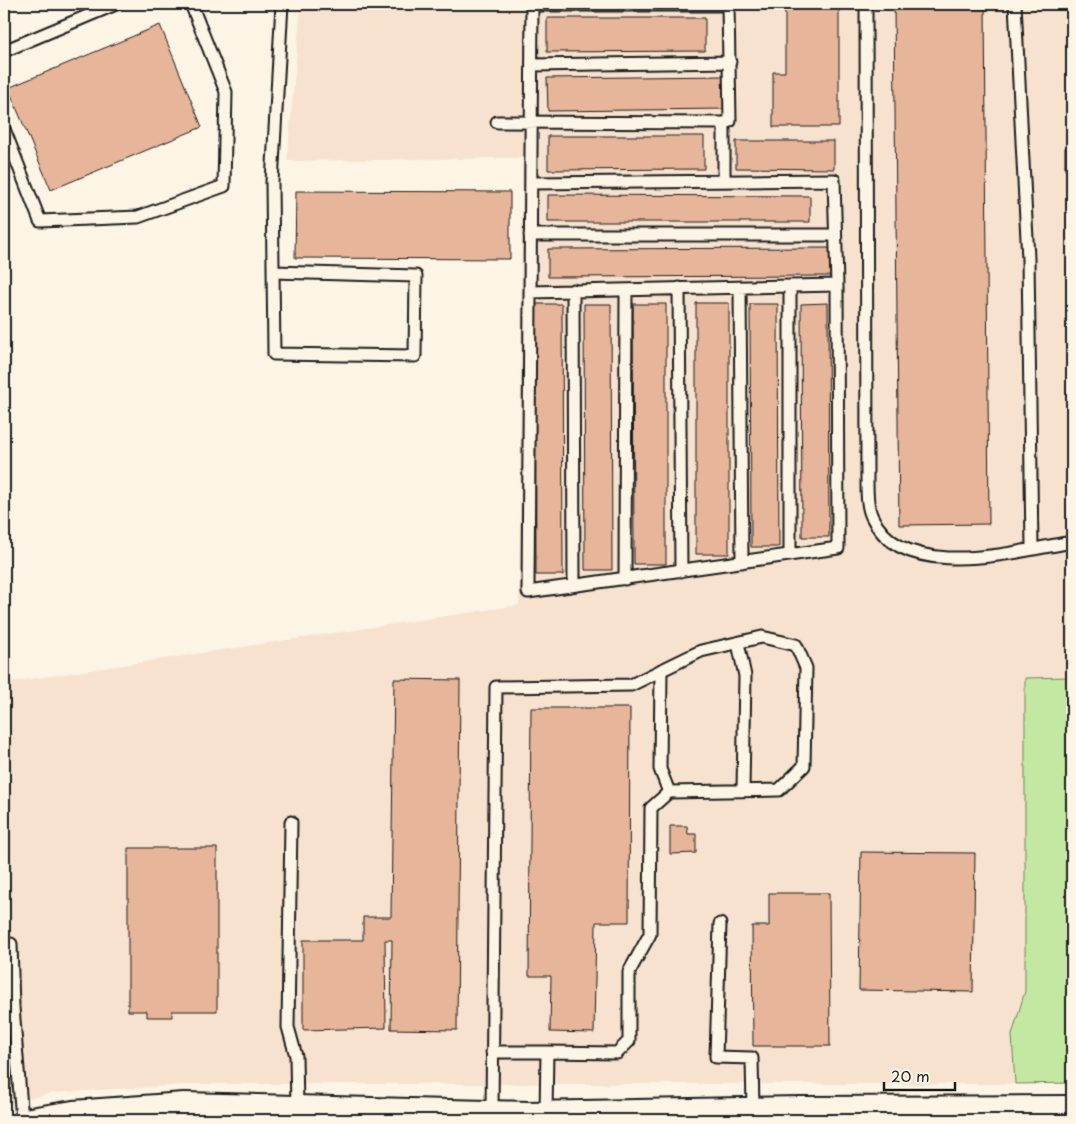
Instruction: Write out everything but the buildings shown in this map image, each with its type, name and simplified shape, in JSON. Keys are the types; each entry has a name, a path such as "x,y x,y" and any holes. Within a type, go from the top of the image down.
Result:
{"street":[{"path":"23,1120 73,1112 185,1112 297,1107 400,1115 492,1112 546,1113 573,1116 746,1113 1037,1114 1072,1106"}],"lane":[{"path":"4,51 116,4"},
{"path":"4,129 40,221 138,217 224,186 226,92 191,4"},
{"path":"272,272 416,276 415,356 274,354 272,272 272,182 282,4"},
{"path":"498,122 531,122 724,123 730,121 728,5 532,4 532,65 531,122 531,183 530,235 528,592 838,548 837,285 834,180 531,183"},
{"path":"866,4 867,483 871,516 878,529 890,541 926,556 971,558 1072,542"},
{"path":"1015,4 1028,259 1032,548"},
{"path":"532,65 730,62"},
{"path":"724,123 724,180"},
{"path":"530,235 836,235"},
{"path":"530,292 837,285"},
{"path":"790,286 790,555"},
{"path":"740,287 742,562"},
{"path":"679,288 681,571"},
{"path":"573,290 574,585"},
{"path":"624,579 626,290"},
{"path":"492,1052 617,1053 629,1041 629,972 650,934 651,808 669,792 779,790 804,766 806,668 796,644 762,637 701,651 631,685 496,687 492,1052 492,1112"},
{"path":"738,642 745,676 743,790"},
{"path":"661,670 660,769 669,792"},
{"path":"291,822 288,1027 296,1056 297,1107"},
{"path":"720,924 716,1057 752,1058 746,1113"},
{"path":"11,944 13,1007 23,1120"},
{"path":"546,1113 547,1052"}],"shaded area":[{"path":"301,4 1072,4 1072,677 1025,678 1025,992 1012,1035 1015,1084 201,1084 53,1093 4,1104 4,683 519,605 522,158 287,161"}],"green space":[{"path":"1072,677 1072,1083 1015,1084 1012,1035 1025,991 1025,678"}]}
